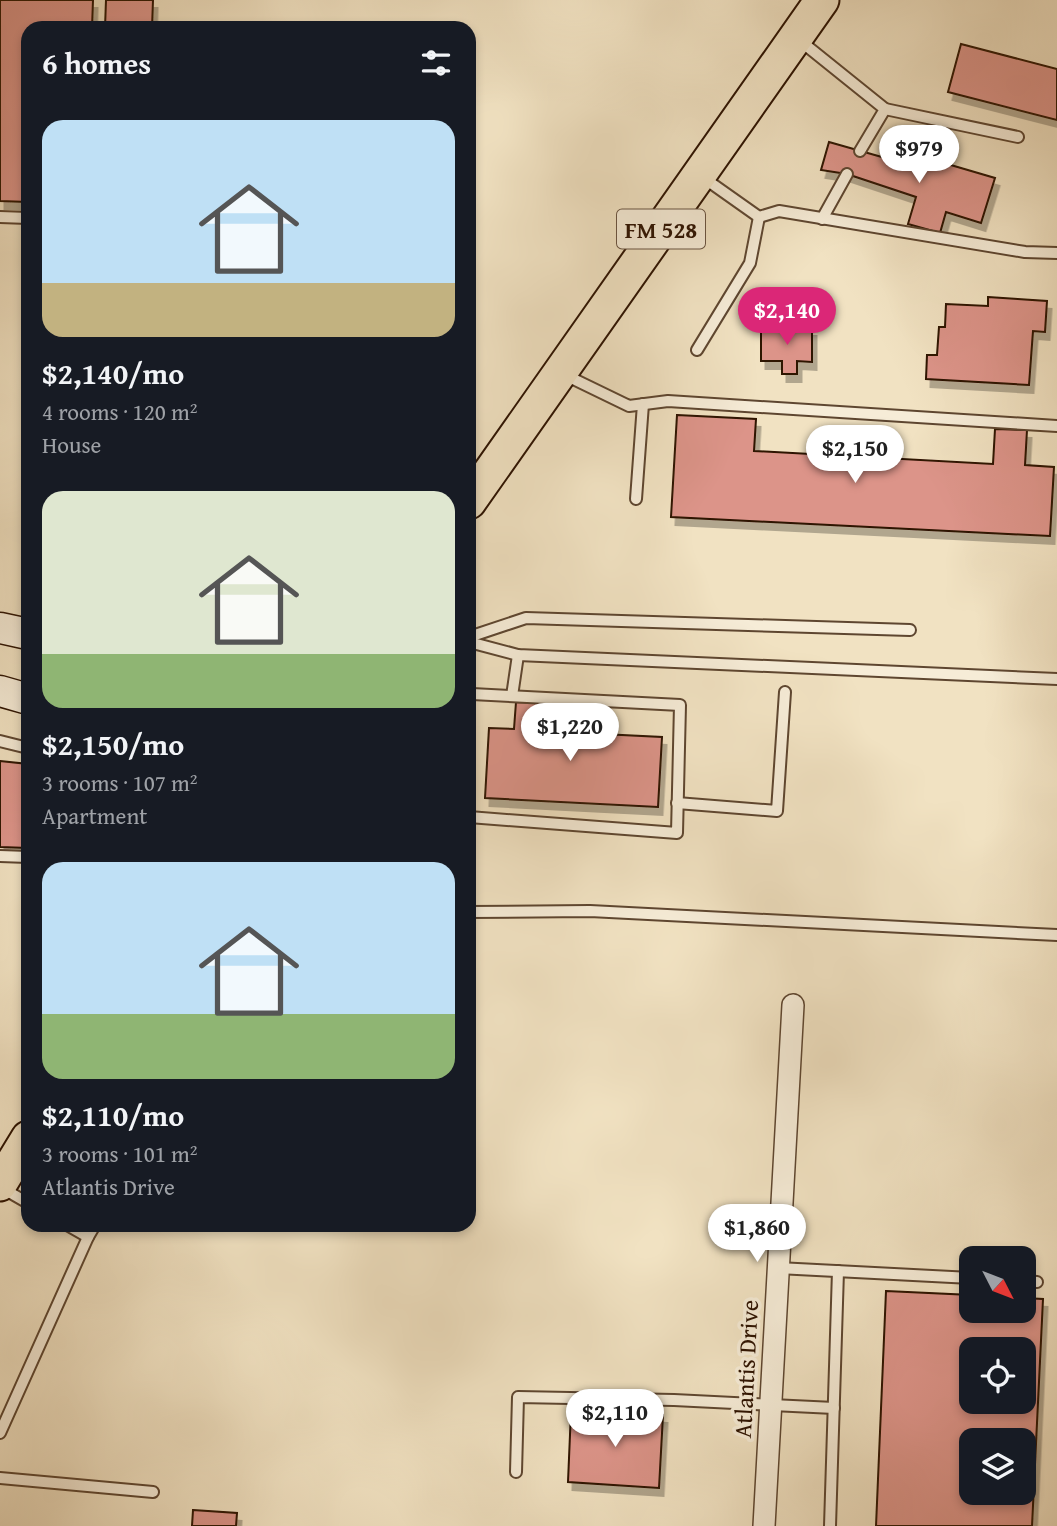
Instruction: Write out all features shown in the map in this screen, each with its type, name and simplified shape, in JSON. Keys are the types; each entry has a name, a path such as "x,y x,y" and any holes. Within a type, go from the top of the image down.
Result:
{"main road":[{"name":"FM 528","path":"476,492 821,0"},
{"path":"0,1185 21,1150"}],"street":[{"path":"0,691 21,697"},
{"name":"Atlantis Drive","path":"764,1526 793,1005"}],"lane":[{"path":"796,37 885,109 1018,137"},
{"path":"860,151 885,109"},
{"path":"822,219 847,174"},
{"path":"699,175 759,217"},
{"path":"759,217 779,211 1025,252 1057,253"},
{"path":"0,217 21,218"},
{"path":"697,350 750,263 759,217"},
{"path":"561,373 629,406 668,401 1057,426"},
{"path":"636,499 643,404"},
{"path":"476,635 526,618 910,630"},
{"path":"476,644 518,655 1057,679"},
{"path":"513,696 518,655"},
{"path":"677,803 777,811 785,692"},
{"path":"476,694 680,705 677,833 476,818"},
{"path":"0,741 21,746"},
{"path":"0,856 21,857"},
{"path":"476,912 590,911 1057,935"},
{"path":"0,1185 21,1198"},
{"path":"79,1232 88,1237"},
{"path":"0,1433 91,1232"},
{"path":"778,1268 959,1277"},
{"path":"830,1526 838,1271"},
{"path":"516,1472 519,1397 674,1400 834,1408"},
{"path":"0,1478 153,1492"}],"building":[{"path":"0,0 93,0 92,21 21,21 21,202 0,201"},
{"path":"106,0 153,0 152,21 105,21"},
{"path":"961,44 1057,69 1057,120 948,92"},
{"path":"829,142 924,169 927,158 995,178 981,223 946,212 940,233 908,224 916,197 847,174 821,170"},
{"path":"988,297 1047,301 1045,332 1033,331 1029,385 926,379 927,355 937,355 939,327 945,327 946,304 988,306"},
{"path":"761,328 812,328 812,362 797,361 797,374 782,374 782,361 761,361"},
{"path":"677,415 756,419 754,451 993,464 995,429 1027,430 1025,465 1054,467 1050,536 671,517"},
{"path":"516,702 562,704 561,732 662,737 658,807 485,798 489,728 514,729"},
{"path":"0,761 21,763 21,848 0,847"},
{"path":"886,1291 959,1294 959,1323 1036,1323 1036,1299 1043,1299 1036,1443 1036,1428 959,1428 959,1505 1033,1505 1032,1526 876,1526"},
{"path":"571,1411 663,1415 659,1488 568,1482"},
{"path":"193,1510 237,1513 236,1526 192,1526"}]}
